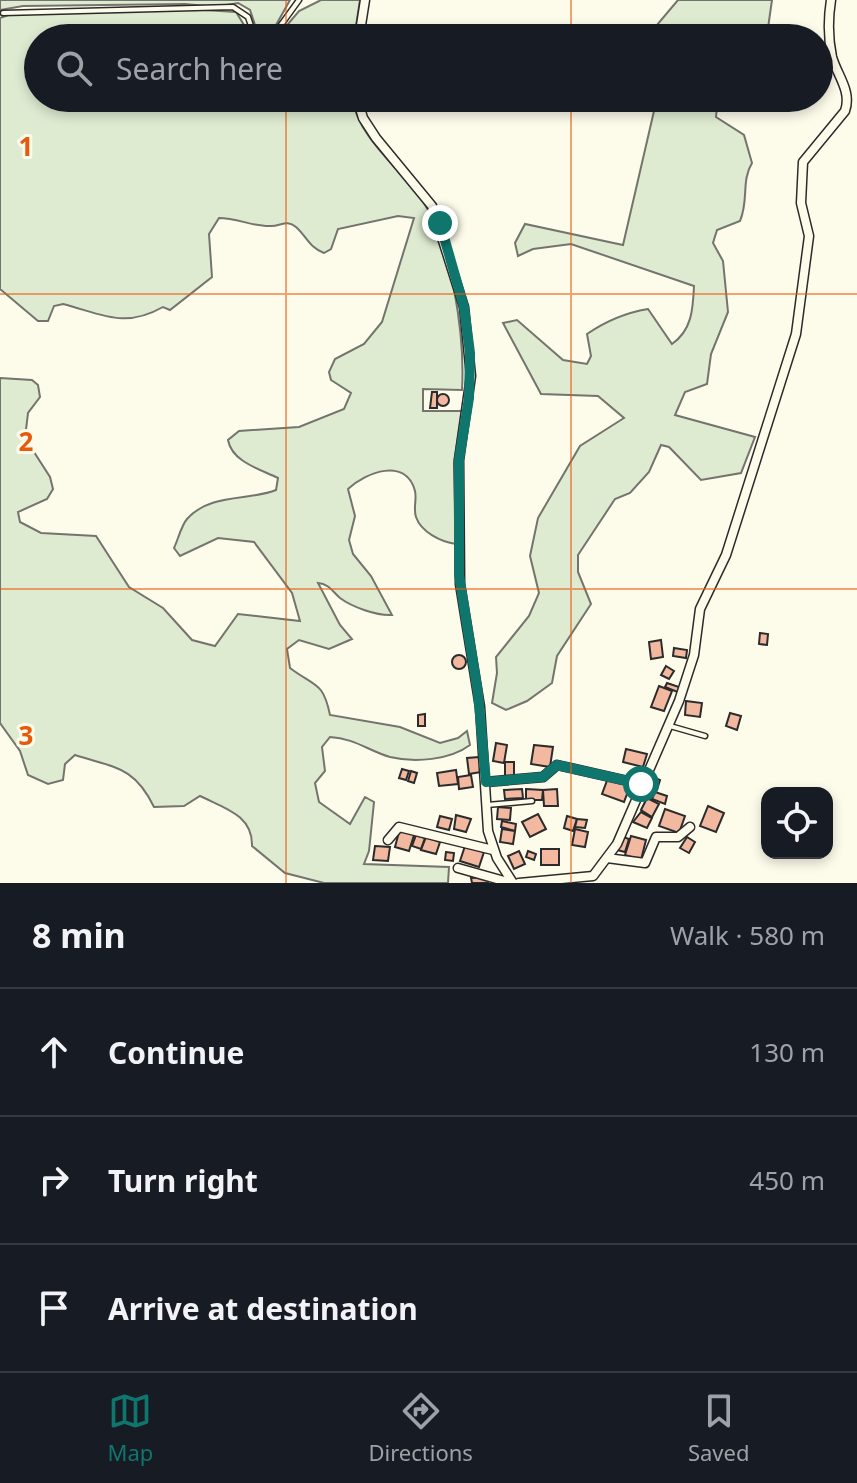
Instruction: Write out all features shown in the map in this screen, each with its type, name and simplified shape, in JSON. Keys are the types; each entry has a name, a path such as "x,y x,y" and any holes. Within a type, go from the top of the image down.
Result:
{"street":[{"path":"361,24 365,0"},
{"path":"829,24 831,0"},
{"path":"519,883 593,876 617,844 641,784 670,726 694,655 700,609 726,555 796,334 809,236 801,203 803,162 848,103 833,58"},
{"path":"361,112 376,138 432,206 464,307 471,376 459,453 459,575 478,693 493,850 512,883"},
{"path":"486,782 543,777 557,765 641,784"},
{"path":"388,840 399,827 493,850"},
{"path":"607,858 645,863 656,837 678,837 690,827"},
{"path":"458,868 512,883"}],"lane":[{"path":"282,24 299,0"},
{"path":"3,13 233,7 248,17 250,24"},
{"path":"670,726 705,736"},
{"path":"487,805 532,801"}],"green space":[{"path":"0,0 290,0 277,24 255,24 250,10 238,3 216,7 185,4 23,6 0,10"},
{"path":"321,0 360,0 356,24 288,24 299,11"},
{"path":"678,0 772,0 769,24 658,24"},
{"path":"188,9 236,12 243,24 24,24 24,112 356,112 380,152 412,187 432,217 448,264 459,318 462,390 423,389 423,411 462,411 454,463 456,544 432,535 422,527 415,514 415,491 403,474 385,471 365,477 348,489 355,516 349,540 353,554 371,576 392,615 358,608 340,598 328,586 318,583 340,625 352,639 329,649 299,640 287,649 290,668 321,690 330,715 400,727 440,743 458,738 467,731 470,745 453,754 421,760 390,757 347,740 330,737 322,747 325,771 315,783 319,802 350,824 365,797 374,802 369,851 364,864 449,867 448,883 324,883 285,873 252,846 248,827 242,820 200,796 184,806 154,807 139,783 122,770 75,755 65,764 63,780 48,784 28,775 20,751 0,723 0,378 32,380 38,385 40,397 28,413 25,438 50,477 53,489 47,499 18,512 20,522 41,533 96,536 129,587 163,608 192,640 215,646 238,614 300,621 292,593 254,542 218,538 180,556 174,548 185,522 196,511 218,501 276,490 278,478 248,464 231,448 228,440 239,431 299,427 344,409 351,393 331,380 329,372 335,359 364,344 382,322 414,218 398,216 338,229 331,249 324,253 290,223 265,226 219,218 209,234 212,277 170,310 163,307 136,317 113,318 63,304 54,306 48,321 38,321 0,289 0,18 11,14"},
{"path":"654,112 717,112 716,117 744,135 752,163 747,177 743,213 740,221 717,230 713,243 723,261 728,312 711,354 707,384 685,392 675,415 755,437 741,473 701,480 669,447 661,445 649,472 630,493 615,499 578,555 578,572 591,604 557,656 552,683 527,701 506,710 492,703 496,657 529,616 539,593 530,556 538,518 580,446 624,418 598,396 541,394 503,323 517,320 563,360 587,364 591,356 587,334 616,318 639,311 648,309 672,344 687,326 694,286 571,244 533,249 518,256 515,243 525,224 623,245"}],"building":[{"path":"432,392 437,392 437,408 430,408"},
{"path":"443,394 449,400 443,406 437,400"},
{"path":"760,633 768,634 767,645 759,644"},
{"path":"661,640 663,657 651,659 649,642"},
{"path":"674,648 687,650 686,658 673,656"},
{"path":"459,655 466,662 459,669 452,662"},
{"path":"666,666 674,671 669,679 661,675"},
{"path":"667,683 682,688 680,693 665,687"},
{"path":"659,686 672,691 664,711 651,707"},
{"path":"686,701 702,703 700,717 685,715"},
{"path":"730,713 741,716 737,730 726,726"},
{"path":"425,714 425,726 418,726 418,715"},
{"path":"496,743 507,745 504,763 493,761"},
{"path":"534,745 553,747 550,767 531,764"},
{"path":"626,749 647,754 643,767 623,762"},
{"path":"479,757 481,772 469,774 467,758"},
{"path":"505,762 514,762 514,778 505,778"},
{"path":"402,769 409,771 406,780 399,778"},
{"path":"456,770 458,784 439,786 437,773"},
{"path":"411,771 417,773 414,783 408,781"},
{"path":"471,775 473,787 459,789 458,777"},
{"path":"653,777 660,780 657,790 649,787"},
{"path":"608,778 630,786 624,802 602,794"},
{"path":"522,789 523,798 505,799 504,790"},
{"path":"526,789 543,790 542,800 526,800"},
{"path":"557,789 558,806 544,806 543,790"},
{"path":"655,792 667,796 665,804 652,799"},
{"path":"647,798 659,804 652,817 641,810"},
{"path":"708,806 724,813 716,832 700,826"},
{"path":"498,807 511,808 510,820 497,819"},
{"path":"665,809 685,816 679,833 659,826"},
{"path":"641,812 652,818 647,828 633,822"},
{"path":"538,814 546,829 530,837 522,822"},
{"path":"456,815 471,819 466,832 454,829"},
{"path":"440,816 452,819 449,830 437,827"},
{"path":"567,816 577,819 573,831 564,828"},
{"path":"577,819 587,820 585,828 575,827"},
{"path":"502,821 516,824 515,831 501,827"},
{"path":"400,828 415,832 409,851 395,847"},
{"path":"502,829 515,831 513,844 500,842"},
{"path":"575,829 588,832 585,847 572,845"},
{"path":"416,835 425,838 421,849 412,846"},
{"path":"621,836 629,839 625,852 617,850"},
{"path":"631,836 646,840 641,860 625,855"},
{"path":"426,837 440,842 436,854 421,850"},
{"path":"687,837 695,842 689,853 680,848"},
{"path":"375,846 390,847 388,861 373,860"},
{"path":"465,846 484,852 479,867 460,861"},
{"path":"541,849 559,849 559,865 541,865"},
{"path":"519,851 525,864 514,869 508,856"},
{"path":"528,851 536,854 534,860 526,857"},
{"path":"446,852 454,853 453,861 445,860"},
{"path":"488,877 488,883 472,883 471,878"}],"route":[{"path":"440,223 464,307 470,353 469,398 459,460 459,575 464,623 478,693 486,782 543,777 557,765 641,784"}]}
